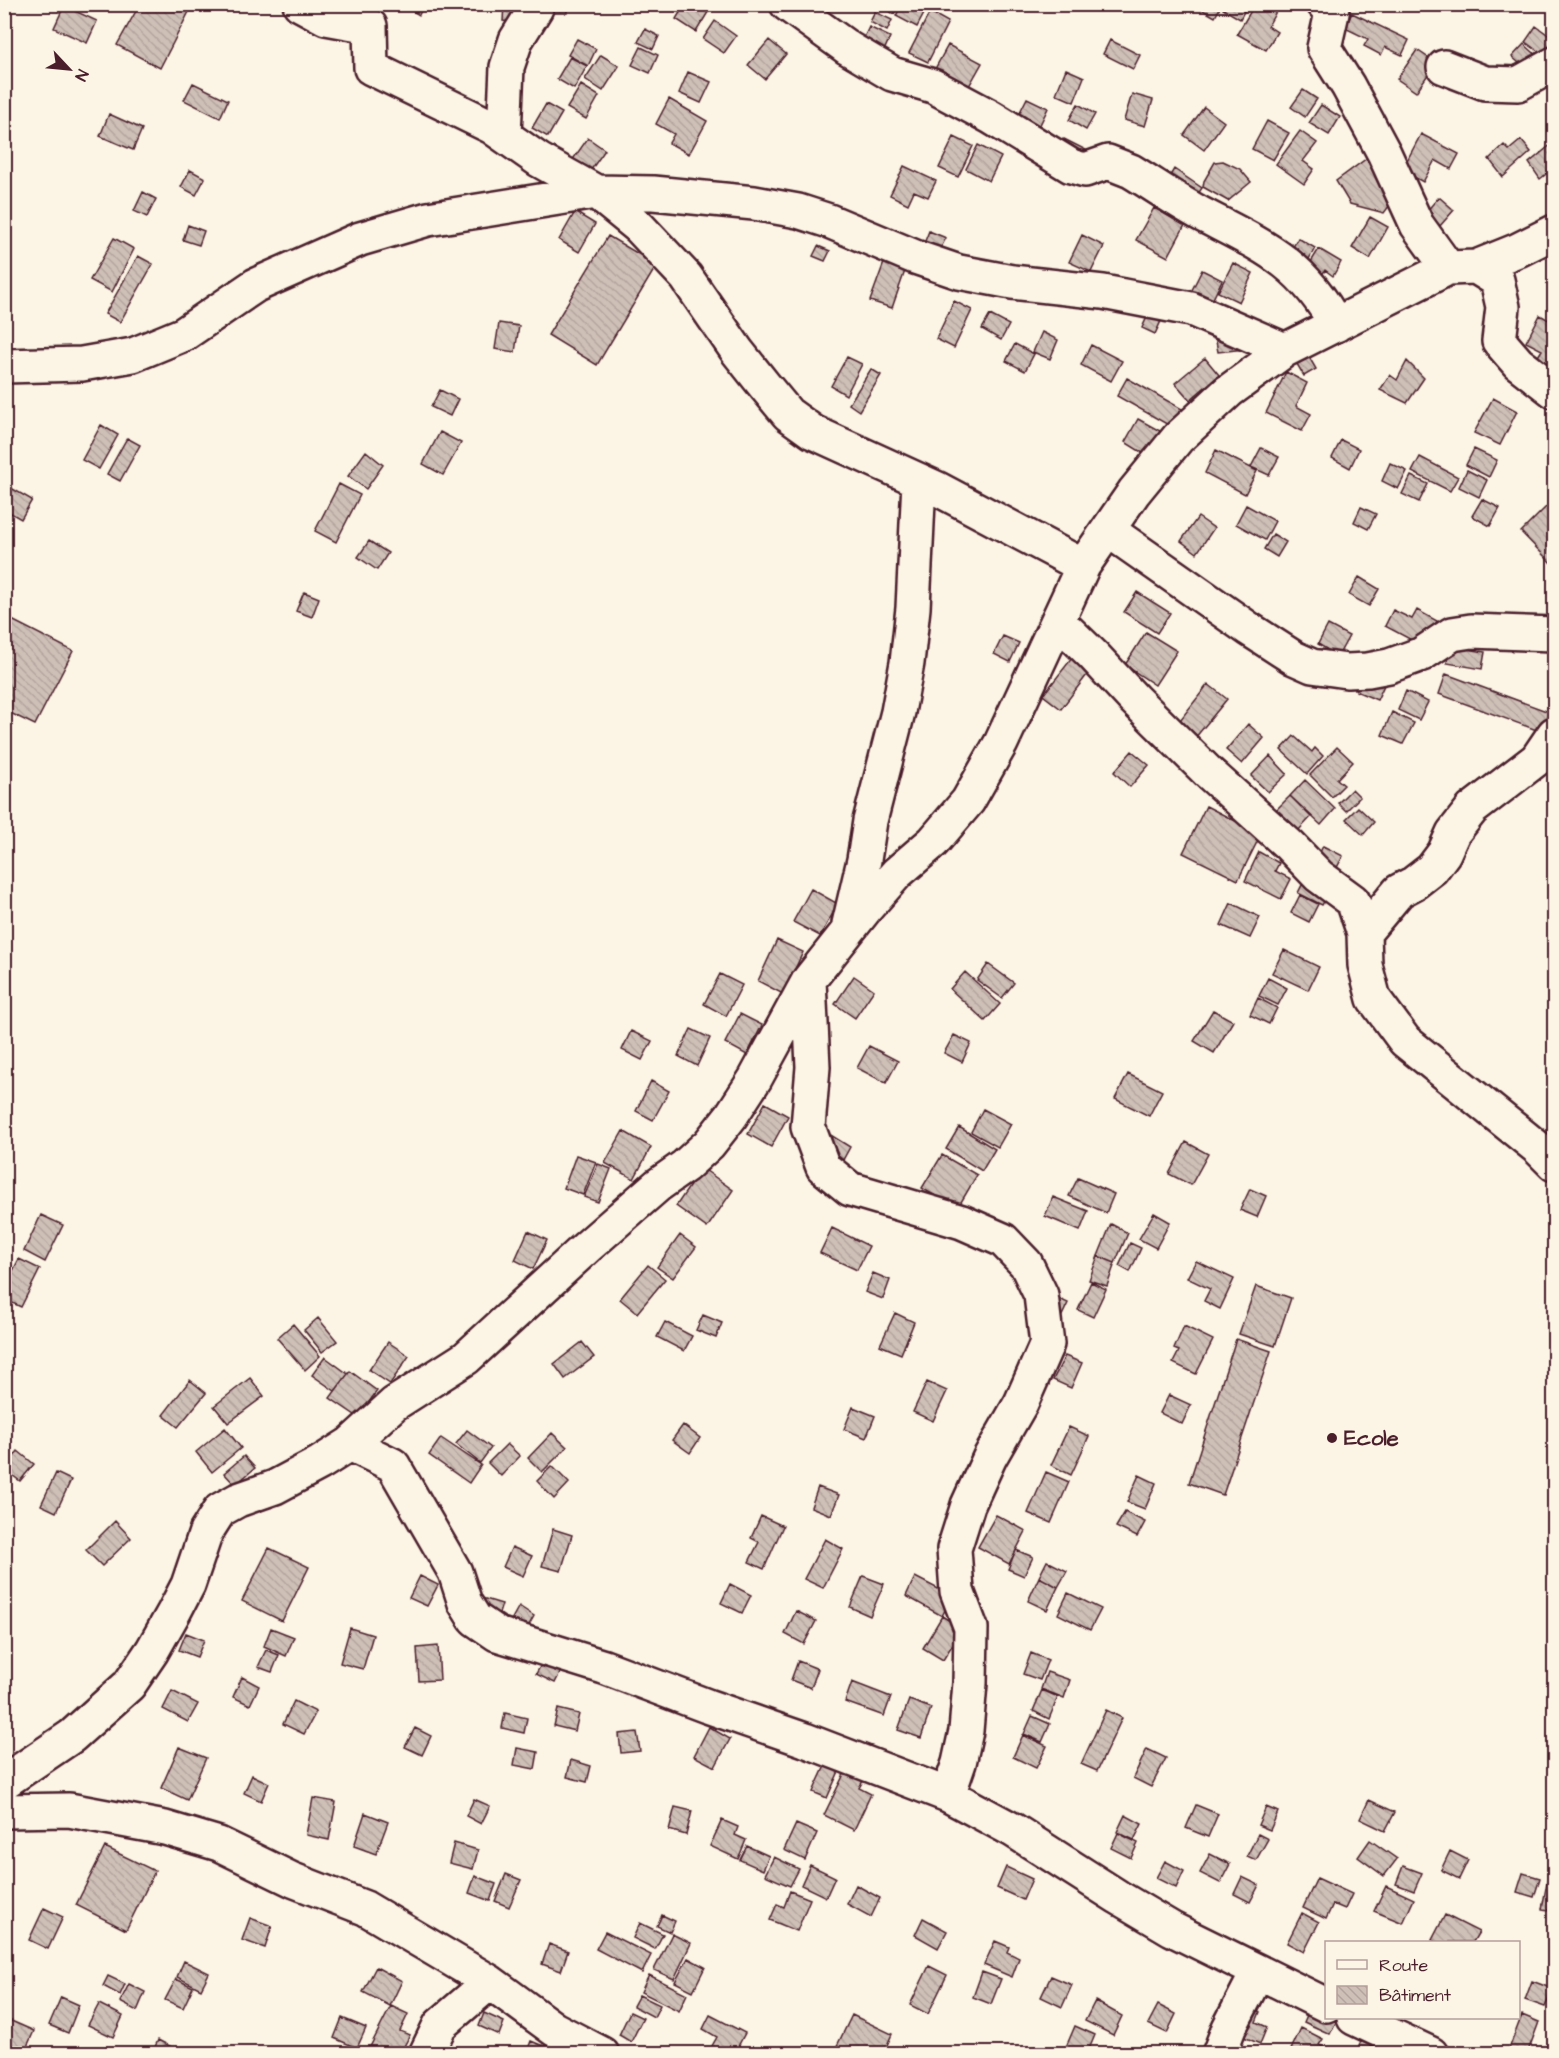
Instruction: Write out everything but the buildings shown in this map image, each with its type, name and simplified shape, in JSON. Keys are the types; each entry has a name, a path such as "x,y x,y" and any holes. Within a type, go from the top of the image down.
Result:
{"street":[{"path":"300,4 326,18 370,26 371,68 492,127 539,160 596,192 639,227 686,278 737,351 788,414 813,432 919,481 1083,566"},
{"path":"504,135 507,67 516,40 537,8 537,4"},
{"path":"788,4 848,48 892,74 933,86 991,117 1058,160 1077,169 1085,170 1108,162 1120,166 1201,214 1254,241 1299,273 1324,303 1336,325"},
{"path":"1324,4 1332,13 1324,48 1348,86 1384,153 1417,225 1462,267 1497,280 1503,306 1499,341 1518,363 1554,392"},
{"path":"1444,67 1485,83 1518,84 1554,64"},
{"path":"4,366 82,364 133,355 184,334 256,285 360,239 428,219 596,192 653,193 754,203 798,211 959,272 1012,282 1103,292 1191,309 1285,350"},
{"path":"4,1782 72,1736 129,1685 174,1612 188,1585 206,1532 220,1510 238,1500 275,1487 320,1463 350,1444 394,1404 466,1358 587,1247 658,1185 685,1166 709,1143 731,1116 755,1079 809,981 897,873 933,842 968,801 1001,742 1083,566 1134,492 1178,438 1229,391 1285,350 1462,267 1518,250 1554,232"},
{"path":"847,932 864,860 870,821 898,712 907,663 913,608 919,481"},
{"path":"1108,530 1249,629 1294,658 1312,666 1347,670 1368,670 1389,666 1422,654 1452,634 1471,631 1554,634"},
{"path":"1058,621 1208,772 1289,845 1319,876 1353,901 1365,933 1365,965 1374,999 1405,1041 1539,1149 1554,1164"},
{"path":"1365,933 1399,891 1414,883 1431,869 1472,809 1537,759 1554,734"},
{"path":"809,981 813,1067 808,1127 823,1167 850,1189 962,1222 1003,1240 1026,1264 1041,1295 1047,1344 1021,1403 990,1457 968,1505 954,1549 957,1591 970,1628 970,1683 966,1731 960,1763 948,1795"},
{"path":"350,1444 393,1465 455,1572 465,1603 475,1619 497,1634 604,1667 948,1795 1013,1830 1172,1929 1325,2005"},
{"path":"4,1811 69,1810 165,1828 219,1844 292,1880 365,1908 490,1982 554,2029 602,2054"},
{"path":"1219,2054 1229,2028 1257,1972"},
{"path":"426,2054 440,2025 490,1982"},
{"path":"1356,2019 1431,2054"}],"place":[{"name":"Ecole","path":"1332,1438"}]}
